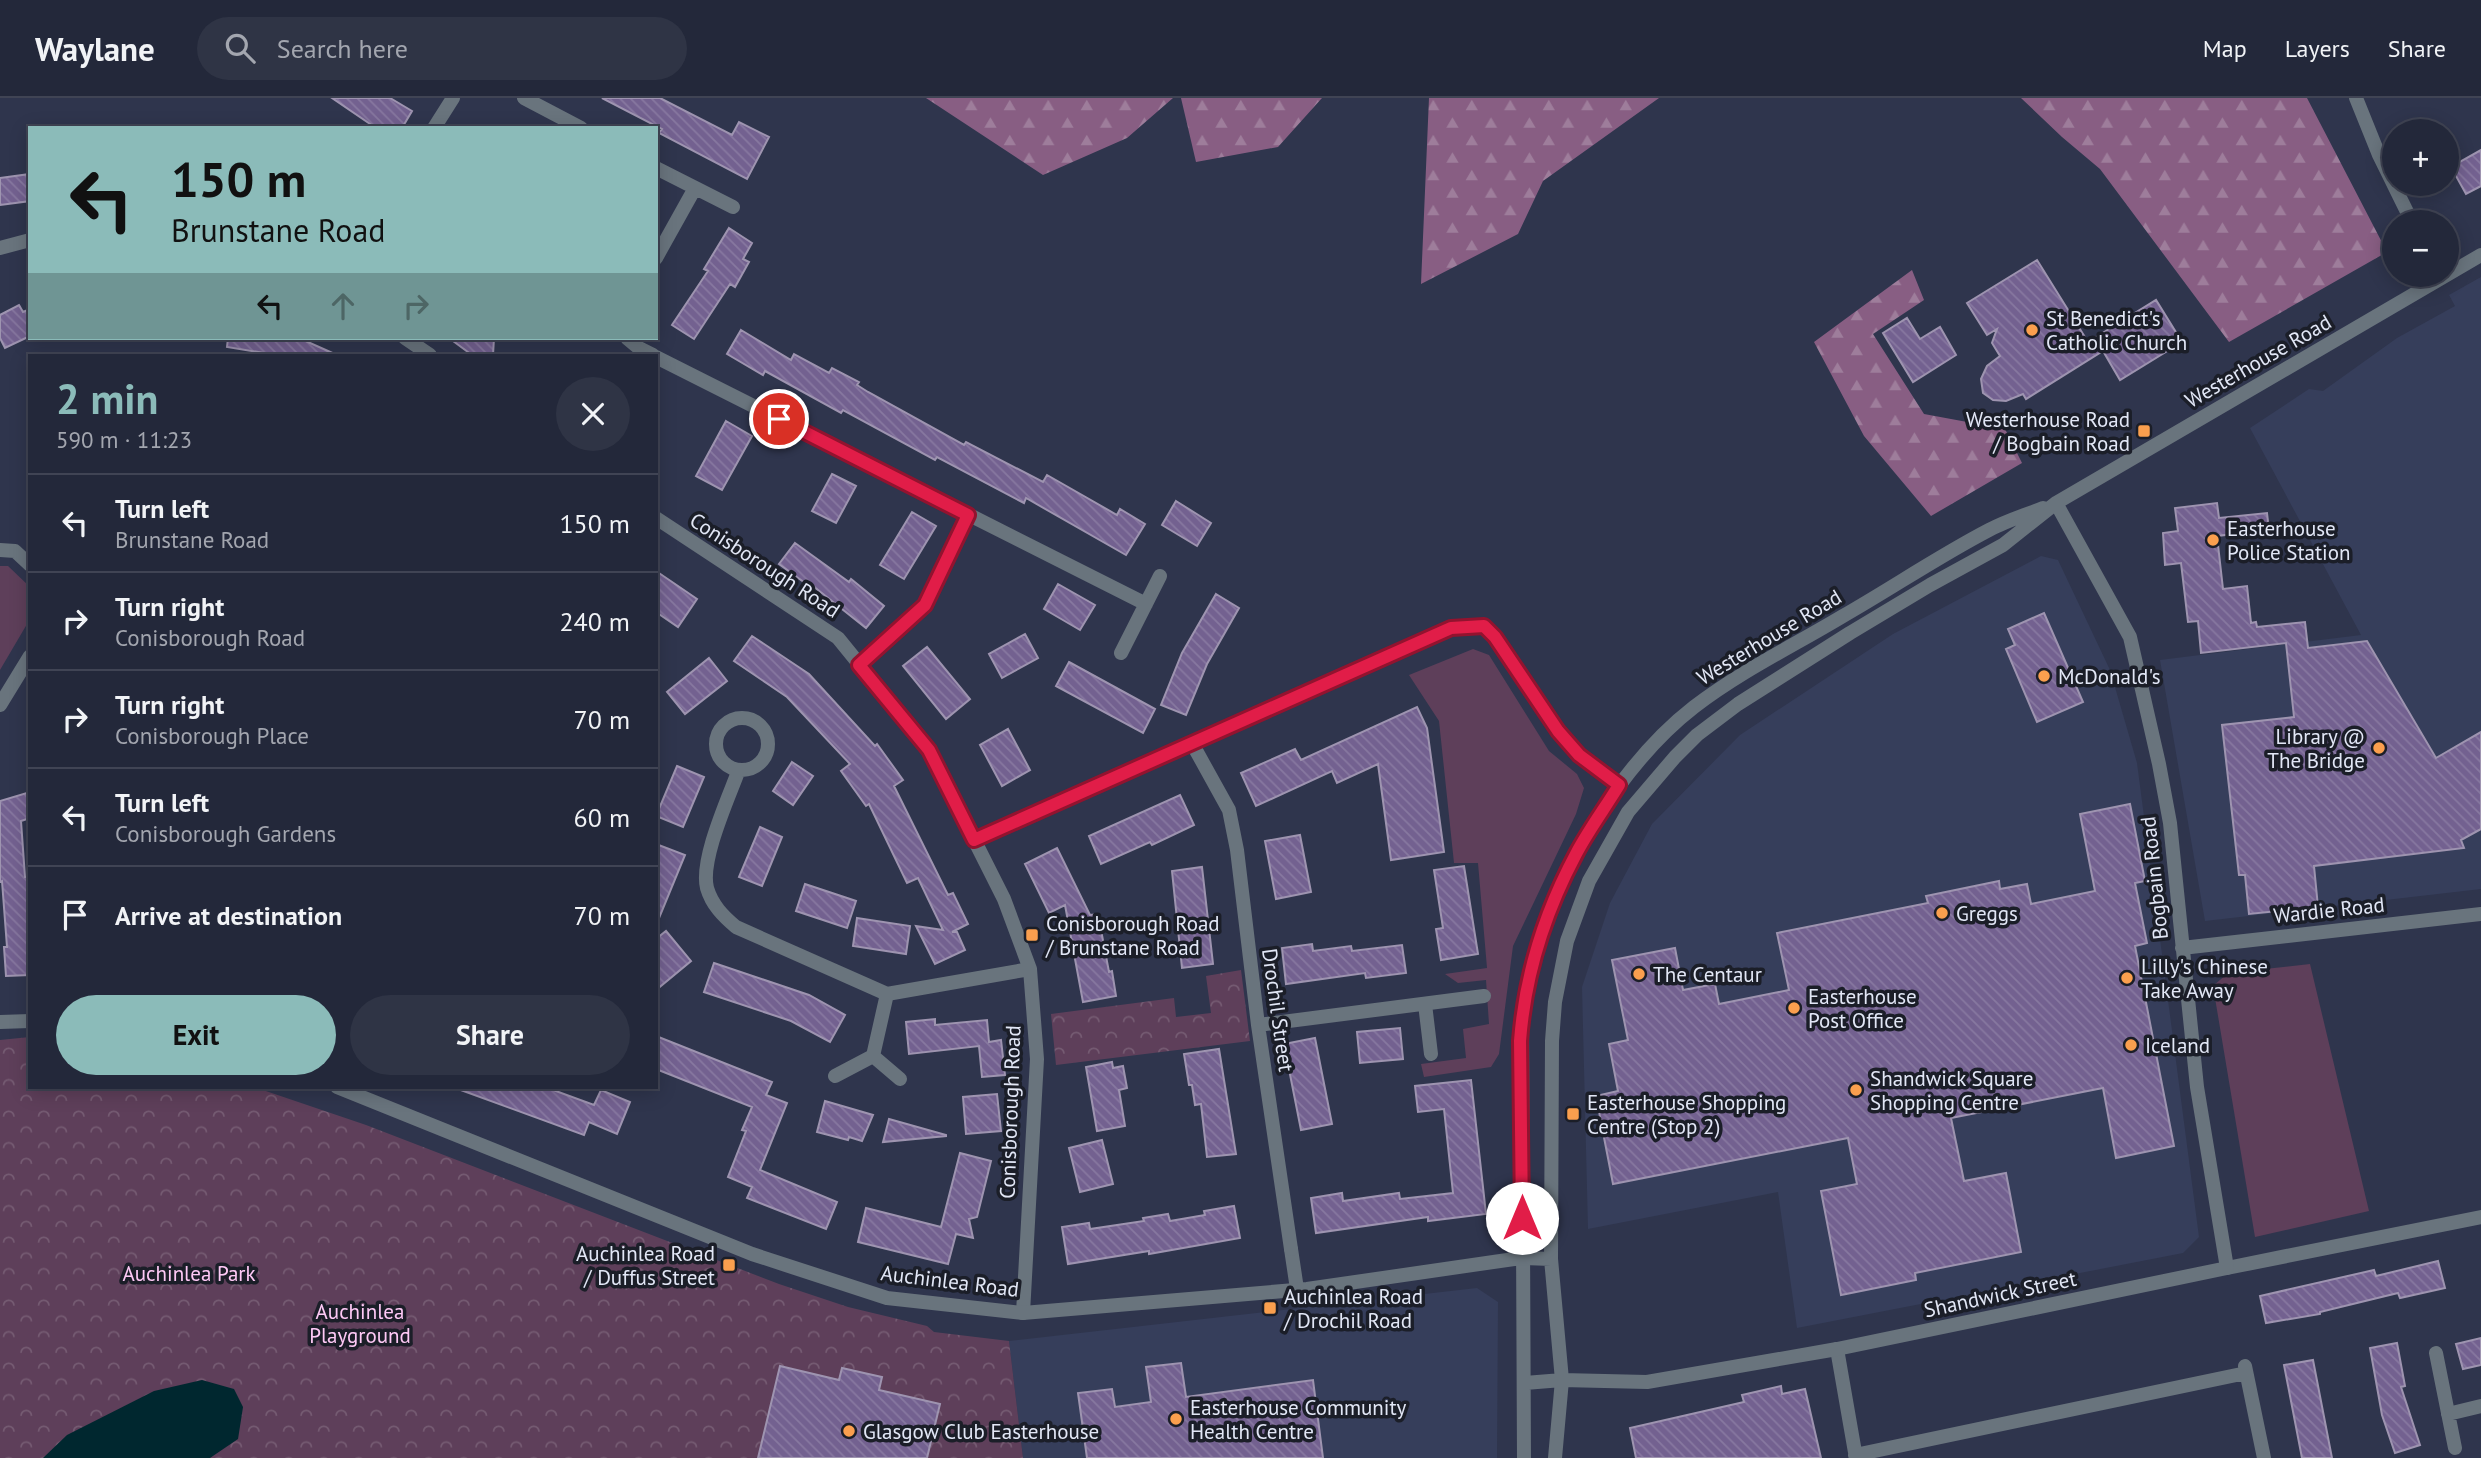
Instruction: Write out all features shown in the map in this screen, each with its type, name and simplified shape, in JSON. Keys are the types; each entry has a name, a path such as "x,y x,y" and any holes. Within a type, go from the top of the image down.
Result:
{"street":[{"path":"435,126 453,98"},
{"path":"524,98 578,126"},
{"path":"2356,98 2379,155 2406,210"},
{"path":"658,168 733,207"},
{"path":"658,253 695,188"},
{"path":"0,248 28,241"},
{"name":"Westerhouse Road","path":"2459,266 2481,255"},
{"name":"Westerhouse Road","path":"1555,1458 1562,1380 1551,1259 1552,1041 1555,1002 1567,941 1585,892 1628,813 1697,735 1738,705 1861,626 2003,545 2056,503 2421,287"},
{"path":"408,340 429,354"},
{"path":"629,340 651,354"},
{"path":"658,358 1146,604"},
{"name":"Westerhouse Road","path":"1524,1458 1520,1041 1534,956 1554,900 1577,852 1619,785 1651,747 1692,708 1746,670 1991,529 2056,503"},
{"name":"Bogbain Road","path":"2056,503 2130,637 2159,764 2170,823 2197,1087 2227,1268"},
{"path":"859,665 925,605 968,515"},
{"name":"Conisborough Road","path":"658,519 838,638 929,750 1004,899 1030,969 1037,1059 1023,1312"},
{"path":"0,550 15,551 28,563"},
{"path":"1121,653 1160,576"},
{"path":"974,840 1193,745 1451,628 1484,626 1504,648 1558,731 1579,755 1619,785"},
{"path":"0,705 28,659"},
{"name":"Drochil Street","path":"1193,745 1229,810 1237,850 1258,1025 1297,1289"},
{"path":"738,772 708,857 706,886 717,911 736,927 887,994 1030,969"},
{"name":"Wardie Road","path":"2182,948 2481,914"},
{"path":"835,1076 873,1056 887,994"},
{"path":"1258,1025 1484,996"},
{"path":"1425,1004 1431,1054"},
{"path":"0,1022 28,1021"},
{"path":"873,1056 900,1079"},
{"name":"Auchinlea Road","path":"355,1090 776,1262 887,1298 1023,1312 1297,1289 1521,1258 1551,1259"},
{"name":"Shandwick Street","path":"1525,1383 1562,1380 1647,1382 1837,1349 2481,1217"},
{"path":"1837,1349 1855,1456 2245,1369 2264,1458"},
{"path":"2436,1353 2455,1448"},
{"path":"2448,1413 2481,1406"}],"shaded area":[{"path":"2481,277 2481,889 2205,921 2160,660 2361,635 2250,428 2309,389 2323,391 2397,338 2455,306 2449,295"},
{"path":"2041,556 2058,560 2110,670 2137,763 2199,1237 2183,1253 1797,1328 1778,1192 1588,1229 1582,987 1610,903 1652,824 1740,735 1893,634"},
{"path":"1477,1288 1498,1302 1497,1458 1023,1458 1009,1341"},
{"path":"202,1380 234,1389 243,1407 238,1439 210,1458 43,1458 67,1435 154,1391"}],"green space":[{"path":"926,98 1173,98 1127,138 1043,175"},
{"path":"1181,98 1322,98 1278,147 1196,162"},
{"path":"1429,98 1659,98 1543,181 1518,234 1421,284"},
{"path":"2021,98 2307,98 2382,242 2382,255 2229,342 2100,169"},
{"path":"1912,270 1924,300 1873,334 1924,414 2005,429 2022,463 1931,516 1864,436 1814,342"},
{"path":"0,566 8,566 28,585 28,622 0,670"},
{"path":"1473,649 1489,655 1549,751 1577,774 1584,788 1576,814 1513,946 1499,1054 1491,1067 1424,1077 1421,1064 1466,1058 1463,1029 1489,1024 1486,980 1458,983 1445,974 1487,968 1478,863 1454,863 1439,721 1409,675"},
{"path":"2310,964 2369,1211 2255,1237 2213,986 2228,973"},
{"path":"1241,970 1250,1041 1056,1065 1051,1014 1174,998 1176,1017 1211,1013 1206,976"},
{"name":"Auchinlea Park","path":"28,1037 28,1089 260,1089 366,1125 779,1284 848,1307 927,1326 934,1332 1009,1341 1023,1458 0,1458 0,1040"}],"building":[{"path":"332,98 390,98 412,111 403,126 373,126"},
{"path":"602,98 660,98 732,135 739,122 769,137 747,179 659,133 662,129"},
{"path":"2481,150 2481,186 2466,194 2459,181 2459,162"},
{"path":"28,174 28,201 0,205 0,178"},
{"path":"729,228 752,243 743,259 749,262 735,287 730,284 694,339 672,325 708,271 704,269"},
{"name":"St Benedict's Catholic Church","path":"2037,260 2088,342 2156,300 2182,342 2120,380 2103,351 2026,399 2023,394 2006,401 1993,400 1983,393 1981,379 1987,366 2000,356 1992,343 1997,329 1987,335 1967,303"},
{"path":"19,305 23,312 28,310 28,337 5,348 0,338 0,315"},
{"path":"1907,318 1920,339 1940,327 1956,355 1913,382 1883,333"},
{"path":"741,330 791,360 794,354 829,373 832,368 859,382 857,385 868,392 964,445 966,442 1043,482 1047,475 1117,515 1120,509 1145,524 1126,555 1026,498 1024,503 937,457 935,460 843,410 841,413 765,371 763,375 727,354"},
{"path":"228,340 303,340 335,354 271,354 227,347"},
{"path":"452,340 494,340 493,354 471,354"},
{"path":"726,421 752,436 722,490 696,476"},
{"path":"832,474 856,486 836,523 812,511"},
{"path":"1176,501 1211,523 1197,546 1162,525"},
{"path":"2217,503 2219,518 2267,513 2269,530 2217,536 2223,589 2247,586 2251,623 2256,622 2257,627 2305,622 2308,648 2367,641 2436,758 2481,732 2481,829 2461,840 2464,848 2314,866 2318,907 2249,914 2245,875 2239,875 2222,725 2294,717 2286,643 2201,653 2198,621 2188,622 2181,563 2165,565 2163,533 2178,531 2175,508"},
{"path":"912,512 936,526 904,579 880,565"},
{"path":"795,543 849,582 851,579 884,606 866,628 813,586 812,588 779,564"},
{"path":"658,572 697,599 678,627 658,613"},
{"path":"1058,584 1095,605 1080,630 1044,609"},
{"path":"1216,594 1239,608 1207,664 1186,715 1161,705 1182,653"},
{"name":"McDonald's","path":"2044,613 2083,702 2037,722 2006,649 2015,645 2008,629"},
{"path":"1025,634 1038,658 1002,678 989,654"},
{"path":"752,636 809,674 875,746 877,744 903,780 894,786 948,895 953,893 968,924 952,932 957,932 965,950 935,964 916,926 943,930 918,878 907,883 869,804 866,806 841,771 850,764 787,697 734,661"},
{"path":"927,647 970,699 946,719 903,666"},
{"path":"709,658 727,681 685,714 667,692"},
{"path":"1069,662 1155,709 1143,733 1056,686"},
{"path":"1417,707 1427,728 1444,852 1391,860 1378,764 1337,783 1332,771 1256,806 1241,773 1295,749 1301,760"},
{"path":"1008,729 1030,770 1002,786 980,745"},
{"path":"792,762 813,776 793,805 773,791"},
{"path":"677,766 704,777 683,827 658,817"},
{"path":"28,793 28,819 21,821 25,877 28,877 28,975 6,976 4,947 7,947 2,881 0,882 0,801"},
{"path":"1180,795 1194,825 1152,845 1150,842 1101,864 1089,836"},
{"name":"Shandwick Square Shopping Centre","path":"2130,804 2145,881 2135,883 2147,943 2135,946 2174,1146 2116,1158 2103,1088 1951,1118 1964,1181 2006,1173 2021,1252 1915,1273 1916,1280 1841,1295 1821,1191 1857,1184 1848,1138 1613,1184 1596,1096 1618,1091 1609,1044 1628,1040 1612,960 1675,948 1683,990 1715,984 1719,1004 1789,990 1777,933 1928,903 1926,896 1999,881 2000,889 2027,884 2031,904 2095,891 2080,814"},
{"path":"760,827 782,837 762,886 739,877"},
{"path":"1300,835 1311,892 1276,899 1265,841"},
{"path":"658,845 685,855 658,921"},
{"path":"1057,848 1090,915 1098,914 1116,996 1083,1002 1065,905 1049,913 1025,864"},
{"path":"1464,866 1478,954 1441,960 1436,929 1443,928 1434,870"},
{"path":"1202,867 1213,964 1182,968 1172,871"},
{"path":"805,884 856,901 847,928 796,911"},
{"path":"857,918 910,926 906,954 853,946"},
{"path":"666,931 691,961 658,988 658,937"},
{"path":"1312,944 1313,951 1351,946 1352,951 1402,945 1406,973 1366,978 1365,973 1286,984 1282,948"},
{"path":"714,963 809,995 845,1015 830,1042 791,1021 704,992"},
{"path":"935,1019 935,1025 987,1020 989,1042 1001,1040 1005,1075 982,1077 979,1046 909,1054 906,1022"},
{"path":"1400,1028 1403,1059 1360,1063 1357,1032"},
{"path":"658,1037 772,1082 766,1095 787,1103 760,1170 837,1202 826,1229 747,1198 752,1187 728,1177 746,1131 742,1130 752,1107 658,1070"},
{"path":"1315,1038 1332,1124 1301,1130 1284,1044"},
{"path":"1219,1049 1236,1154 1207,1157 1201,1104 1195,1105 1184,1054"},
{"path":"1112,1062 1113,1068 1123,1066 1127,1088 1119,1090 1125,1126 1097,1131 1086,1067"},
{"path":"1471,1080 1486,1214 1428,1221 1428,1217 1316,1233 1311,1198 1342,1193 1343,1201 1399,1193 1400,1199 1453,1193 1444,1109 1418,1112 1415,1086"},
{"path":"458,1089 550,1089 594,1105 601,1090 630,1102 617,1134 589,1122 584,1135"},
{"path":"997,1094 1001,1131 966,1134 963,1097"},
{"path":"825,1101 873,1115 862,1141 817,1132"},
{"path":"889,1119 946,1135 946,1136 883,1142"},
{"path":"1102,1140 1113,1184 1080,1192 1069,1148"},
{"path":"960,1153 991,1161 977,1217 969,1219 973,1238 956,1234 948,1264 858,1242 866,1208 941,1227"},
{"path":"1234,1206 1240,1238 1149,1254 1149,1251 1068,1264 1062,1227 1089,1223 1090,1229 1144,1221 1143,1218 1168,1214 1170,1221 1205,1215 1204,1211"},
{"path":"2438,1261 2445,1288 2400,1298 2398,1293 2320,1314 2266,1323 2260,1296 2374,1270 2376,1276"},
{"path":"2481,1338 2481,1365 2463,1369 2456,1344"},
{"path":"2397,1343 2405,1386 2401,1387 2420,1445 2395,1453 2382,1415 2370,1348"},
{"path":"2313,1360 2332,1458 2302,1458 2284,1365"},
{"name":"Easterhouse Community Health Centre","path":"1181,1363 1186,1397 1313,1380 1323,1458 1087,1458 1078,1393 1112,1389 1115,1407 1151,1402 1146,1367"},
{"name":"Glasgow Club Easterhouse","path":"780,1366 839,1380 842,1368 882,1377 879,1390 940,1404 927,1458 758,1458"},
{"path":"1781,1386 1782,1394 1805,1389 1821,1458 1636,1458 1630,1428 1744,1402 1742,1395"}],"place":[{"name":"St Benedict's Catholic Church","path":"2032,330"},
{"name":"Westerhouse Road / Bogbain Road","path":"2144,431"},
{"name":"Easterhouse Police Station","path":"2213,540"},
{"name":"McDonald's","path":"2044,676"},
{"name":"Library @ The Bridge","path":"2379,748"},
{"name":"Greggs","path":"1942,913"},
{"name":"Conisborough Road / Brunstane Road","path":"1032,935"},
{"name":"The Centaur","path":"1639,974"},
{"name":"Lilly's Chinese Take Away","path":"2127,978"},
{"name":"Easterhouse Post Office","path":"1794,1008"},
{"name":"Iceland","path":"2131,1045"},
{"name":"Shandwick Square Shopping Centre","path":"1856,1090"},
{"name":"Easterhouse Shopping Centre (Stop 2)","path":"1573,1114"},
{"name":"Auchinlea Road / Duffus Street","path":"729,1265"},
{"name":"Auchinlea Road / Drochil Road","path":"1270,1308"},
{"name":"Easterhouse Community Health Centre","path":"1176,1419"},
{"name":"Glasgow Club Easterhouse","path":"849,1431"}],"route":[{"path":"779,419 968,515 925,605 859,665 929,750 974,840 1193,745 1451,628 1484,626 1495,637 1558,731 1579,755 1619,785 1577,852 1554,900 1534,956 1520,1041 1522,1218"}],"park label":[{"name":"Auchinlea Playground","path":"360,1323"}]}
